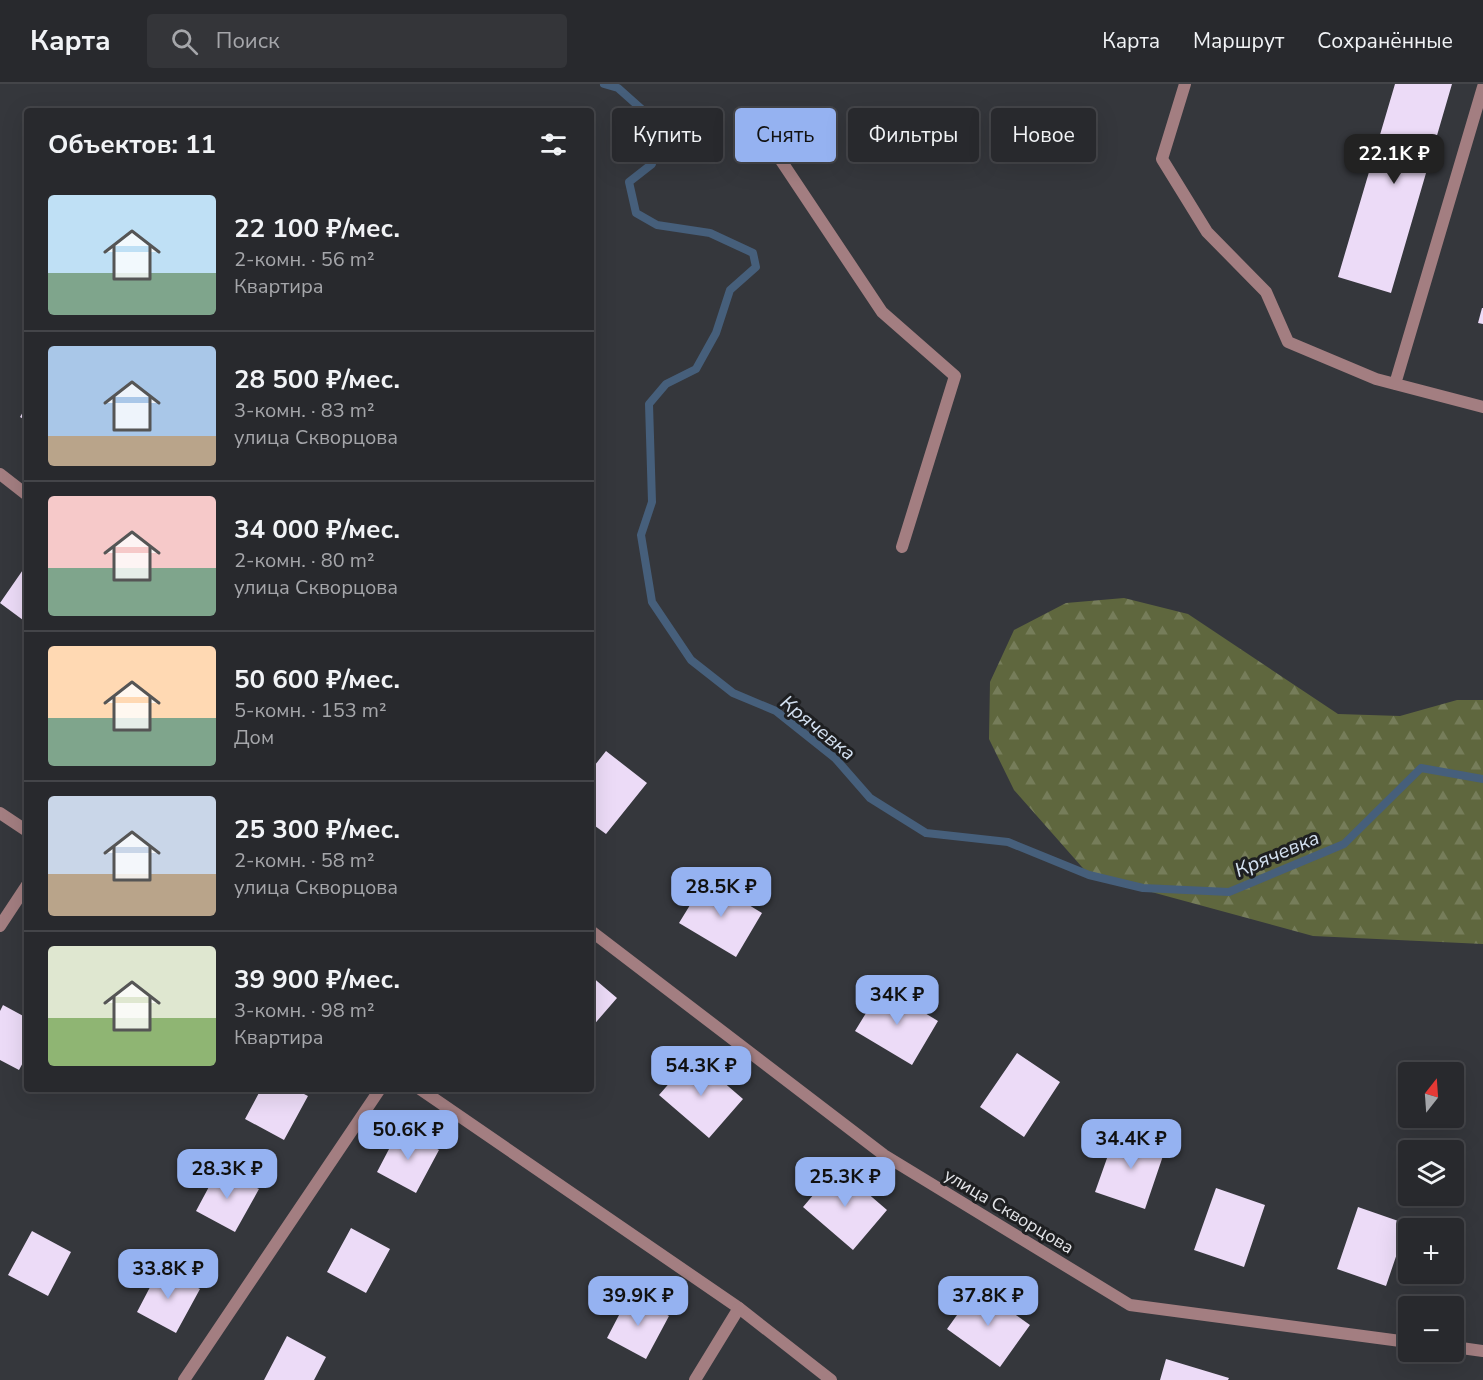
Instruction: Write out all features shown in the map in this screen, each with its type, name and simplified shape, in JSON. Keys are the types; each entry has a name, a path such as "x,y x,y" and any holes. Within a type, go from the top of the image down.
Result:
{"street":[{"path":"1185,84 1162,159 1207,232 1266,292 1288,342 1376,379 1483,406"},
{"path":"1395,384 1483,87"},
{"path":"782,162 882,312 955,376 902,547"},
{"path":"0,474 24,493"},
{"path":"0,813 24,829"},
{"path":"0,926 24,890"},
{"name":"улица Скворцова","path":"594,933 884,1155 1130,1305 1398,1340"},
{"path":"184,1380 378,1092"},
{"path":"424,1092 739,1308 831,1380"},
{"path":"695,1380 739,1308"},
{"path":"1464,1348 1483,1351"}],"green space":[{"path":"1124,598 1188,614 1338,714 1400,716 1457,700 1483,700 1483,944 1313,936 1089,875 1014,790 989,739 990,682 1014,630 1066,603"}],"building":[{"path":"1395,84 1452,84 1391,293 1338,277"},
{"path":"1483,308 1483,324 1478,323"},
{"path":"24,568 24,621 0,603"},
{"path":"606,751 647,783 606,834 594,825 594,766"},
{"path":"706,879 762,913 736,957 679,923"},
{"path":"594,979 617,998 594,1025"},
{"path":"882,987 938,1021 912,1065 855,1031"},
{"path":"3,1005 24,1016 24,1061 19,1070 0,1060 0,1011"},
{"path":"1017,1053 1060,1082 1024,1137 980,1107"},
{"path":"693,1056 743,1099 709,1138 659,1095"},
{"path":"259,1092 300,1092 308,1096 284,1140 245,1119"},
{"path":"400,1128 439,1150 416,1193 377,1172"},
{"path":"1117,1130 1166,1147 1145,1209 1095,1192"},
{"path":"837,1167 887,1210 853,1250 803,1207"},
{"path":"219,1168 259,1189 235,1232 196,1211"},
{"path":"1216,1188 1265,1205 1244,1267 1194,1250"},
{"path":"1358,1207 1398,1221 1398,1251 1386,1286 1337,1269"},
{"path":"351,1228 390,1249 366,1293 327,1272"},
{"path":"32,1231 71,1252 48,1296 8,1275"},
{"path":"160,1268 200,1289 176,1333 137,1312"},
{"path":"977,1287 1030,1325 1000,1367 947,1329"},
{"path":"630,1294 669,1316 646,1359 607,1338"},
{"path":"287,1336 326,1357 314,1380 264,1380"},
{"path":"1166,1359 1229,1378 1228,1380 1160,1380"}],"waterway":[{"name":"Крячевка","path":"604,84 618,88 655,121 652,164 629,182 636,213 657,225 710,233 753,253 756,267 730,290 716,333 696,369 666,384 649,404 652,502 641,535 652,602 691,660 733,693 776,711 835,758 870,798 926,833 1008,842 1089,875 1143,888 1229,892 1344,844 1421,768 1483,779"}]}
